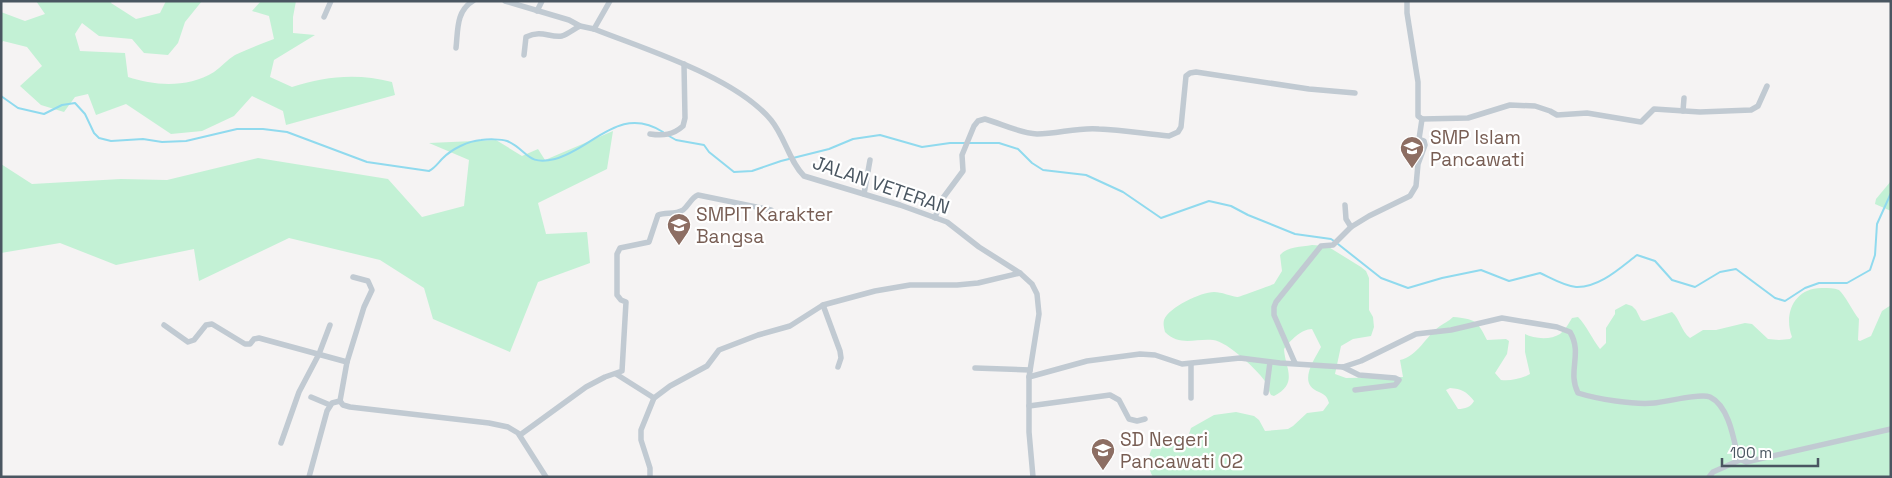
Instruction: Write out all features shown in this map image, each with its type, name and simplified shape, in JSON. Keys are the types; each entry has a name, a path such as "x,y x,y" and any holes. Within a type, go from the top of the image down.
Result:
{"street":[{"path":"324,17 331,1"},
{"path":"456,48 459,17 463,9 472,1"},
{"name":"JALAN VETERAN","path":"505,1 569,20 580,26 594,29 684,64 736,91 755,104 771,121 782,137 799,171 804,176 947,222 979,247 1020,273 1032,284 1039,304 1029,377 1029,432 1033,477"},
{"path":"537,11 542,1"},
{"path":"594,29 610,1"},
{"path":"1407,1 1407,13 1418,82 1418,116 1422,120 1468,118 1510,105 1535,106 1556,115 1587,113 1641,122 1654,109 1700,112 1751,110 1758,106 1767,86"},
{"path":"524,55 526,37 536,33 564,35 580,26"},
{"path":"650,134 662,136 683,126 685,118 684,64"},
{"path":"935,218 940,202 963,171 962,155 974,126 985,119 1034,134 1099,129 1169,136 1178,132 1181,127 1185,79 1188,74 1196,72 1309,89 1355,93"},
{"path":"1683,111 1684,98"},
{"path":"1295,364 1274,315 1274,307 1321,246 1333,245 1351,227 1369,216 1405,200 1414,192 1418,164 1425,145 1424,141 1419,139 1422,120"},
{"path":"864,194 870,160"},
{"path":"520,435 579,392 605,377 622,371 624,368 626,302 620,300 617,295 617,254 620,248 649,242 658,215 674,214 682,211 693,197 698,195 771,210"},
{"path":"1345,205 1346,219 1351,227"},
{"path":"650,477 650,468 641,435 646,416 654,398 670,386 707,366 719,350 758,335 790,326 823,305 875,291 910,285 978,283 1020,273"},
{"path":"340,401 347,362 364,307 372,290 368,281 353,278"},
{"path":"823,305 840,351 838,367"},
{"path":"1029,377 1087,361 1140,354 1155,355 1176,363 1191,364 1240,358 1344,367 1361,361 1416,334 1463,328 1497,319 1513,319 1557,327 1570,332 1577,346 1574,384 1578,392 1592,398 1652,404 1692,397 1710,397 1720,406 1729,422 1740,460"},
{"path":"164,325 188,342 194,340 206,325 212,324 245,344 250,344 259,338 347,362"},
{"path":"281,443 299,392 319,354 330,325"},
{"path":"1266,393 1270,362"},
{"path":"1191,364 1192,398"},
{"path":"1344,367 1358,375 1395,378 1399,380 1394,384 1355,390"},
{"path":"975,368 1030,370"},
{"path":"616,374 654,398"},
{"path":"1029,406 1110,394 1119,400 1129,419 1137,421 1145,419"},
{"path":"311,397 330,405"},
{"path":"310,477 330,405 335,401 340,401"},
{"path":"340,401 343,405 350,407 501,424 514,429 520,435 546,477"},
{"path":"1709,477 1713,472 1740,460 1746,462 1891,429"}],"green space":[{"path":"36,1 112,1 111,3 136,19 160,13 166,1 202,1 185,22 178,43 168,55 144,53 132,39 99,36 82,23 75,34 80,51 125,53 128,77 160,84 171,84 193,81 204,77 214,72 235,55 274,39 269,16 252,11 261,1 296,1 293,33 315,35 274,60 270,77 292,87 329,78 367,77 392,82 395,95 286,125 283,111 252,96 234,116 202,131 171,134 126,104 96,115 88,94 75,97 64,112 41,105 20,86 42,66 27,47 3,41 1,44 1,12 25,21 45,14"},
{"path":"613,131 607,169 538,203 546,234 587,232 590,263 538,282 510,352 433,319 424,288 380,260 289,238 199,281 194,249 116,265 60,243 1,253 1,164 32,184 121,179 167,180 258,158 388,179 422,217 464,206 469,160 429,143 496,140 522,156 538,149 545,160"},
{"path":"1891,181 1891,211 1875,204 1876,199"},
{"path":"1312,245 1327,246 1361,267 1366,271 1369,278 1369,310 1373,317 1374,327 1371,336 1353,339 1341,346 1335,374 1346,378 1403,377 1400,360 1416,351 1435,330 1453,317 1471,320 1478,324 1487,340 1506,339 1509,341 1507,354 1495,373 1501,380 1508,380 1530,374 1525,352 1525,334 1542,338 1556,336 1564,331 1572,318 1578,317 1600,349 1606,343 1606,328 1615,314 1615,310 1626,304 1632,306 1641,320 1644,321 1672,312 1690,338 1703,330 1716,330 1745,323 1752,324 1768,339 1779,340 1792,337 1789,319 1790,311 1799,297 1813,289 1833,288 1841,292 1859,319 1858,340 1860,341 1871,336 1882,311 1891,305 1891,477 1153,477 1149,463 1152,449 1161,449 1161,445 1172,438 1188,437 1191,428 1214,415 1236,412 1254,416 1259,420 1265,431 1288,429 1307,413 1323,411 1329,403 1326,396 1312,388 1309,383 1308,378 1311,365 1321,347 1312,329 1300,333 1284,349 1289,375 1288,380 1282,391 1274,396 1271,395 1267,384 1258,372 1234,351 1213,340 1182,341 1176,339 1165,332 1164,326 1164,320 1172,310 1194,297 1214,292 1237,297 1274,284 1282,271 1280,255 1291,248","holes":["1450,388 1466,393 1474,401 1473,403 1463,409 1458,409 1446,390"]}],"waterway":[{"path":"1,96 18,108 44,114 62,105 75,103 85,114 94,133 99,138 111,141 143,139 162,142 186,141 237,129 263,129 287,132 367,162 429,171 451,152 476,141 494,139 507,141 533,159 545,161 569,154 607,131 620,126 633,123 647,125 663,132"},
{"path":"669,136 676,140 704,145 709,152 734,172 752,171 781,161 829,149 853,139 880,135 922,147 950,143 999,143 1018,149 1032,163 1043,170 1086,175 1123,192 1161,218 1209,201 1231,206 1295,234 1334,241"},
{"path":"1338,244 1381,278 1408,288 1442,278 1481,270 1509,281 1540,273 1567,285 1585,286 1601,281 1637,255 1655,261 1672,280 1695,287 1720,272 1736,269 1775,298 1785,301 1805,288 1819,283 1847,283 1870,270 1875,255 1877,224 1891,193"}],"place":[{"name":"SMP Islam Pancawati","path":"1412,169"},
{"name":"SMPIT Karakter Bangsa","path":"679,246"},
{"name":"SD Negeri Pancawati 02","path":"1103,471"}]}
